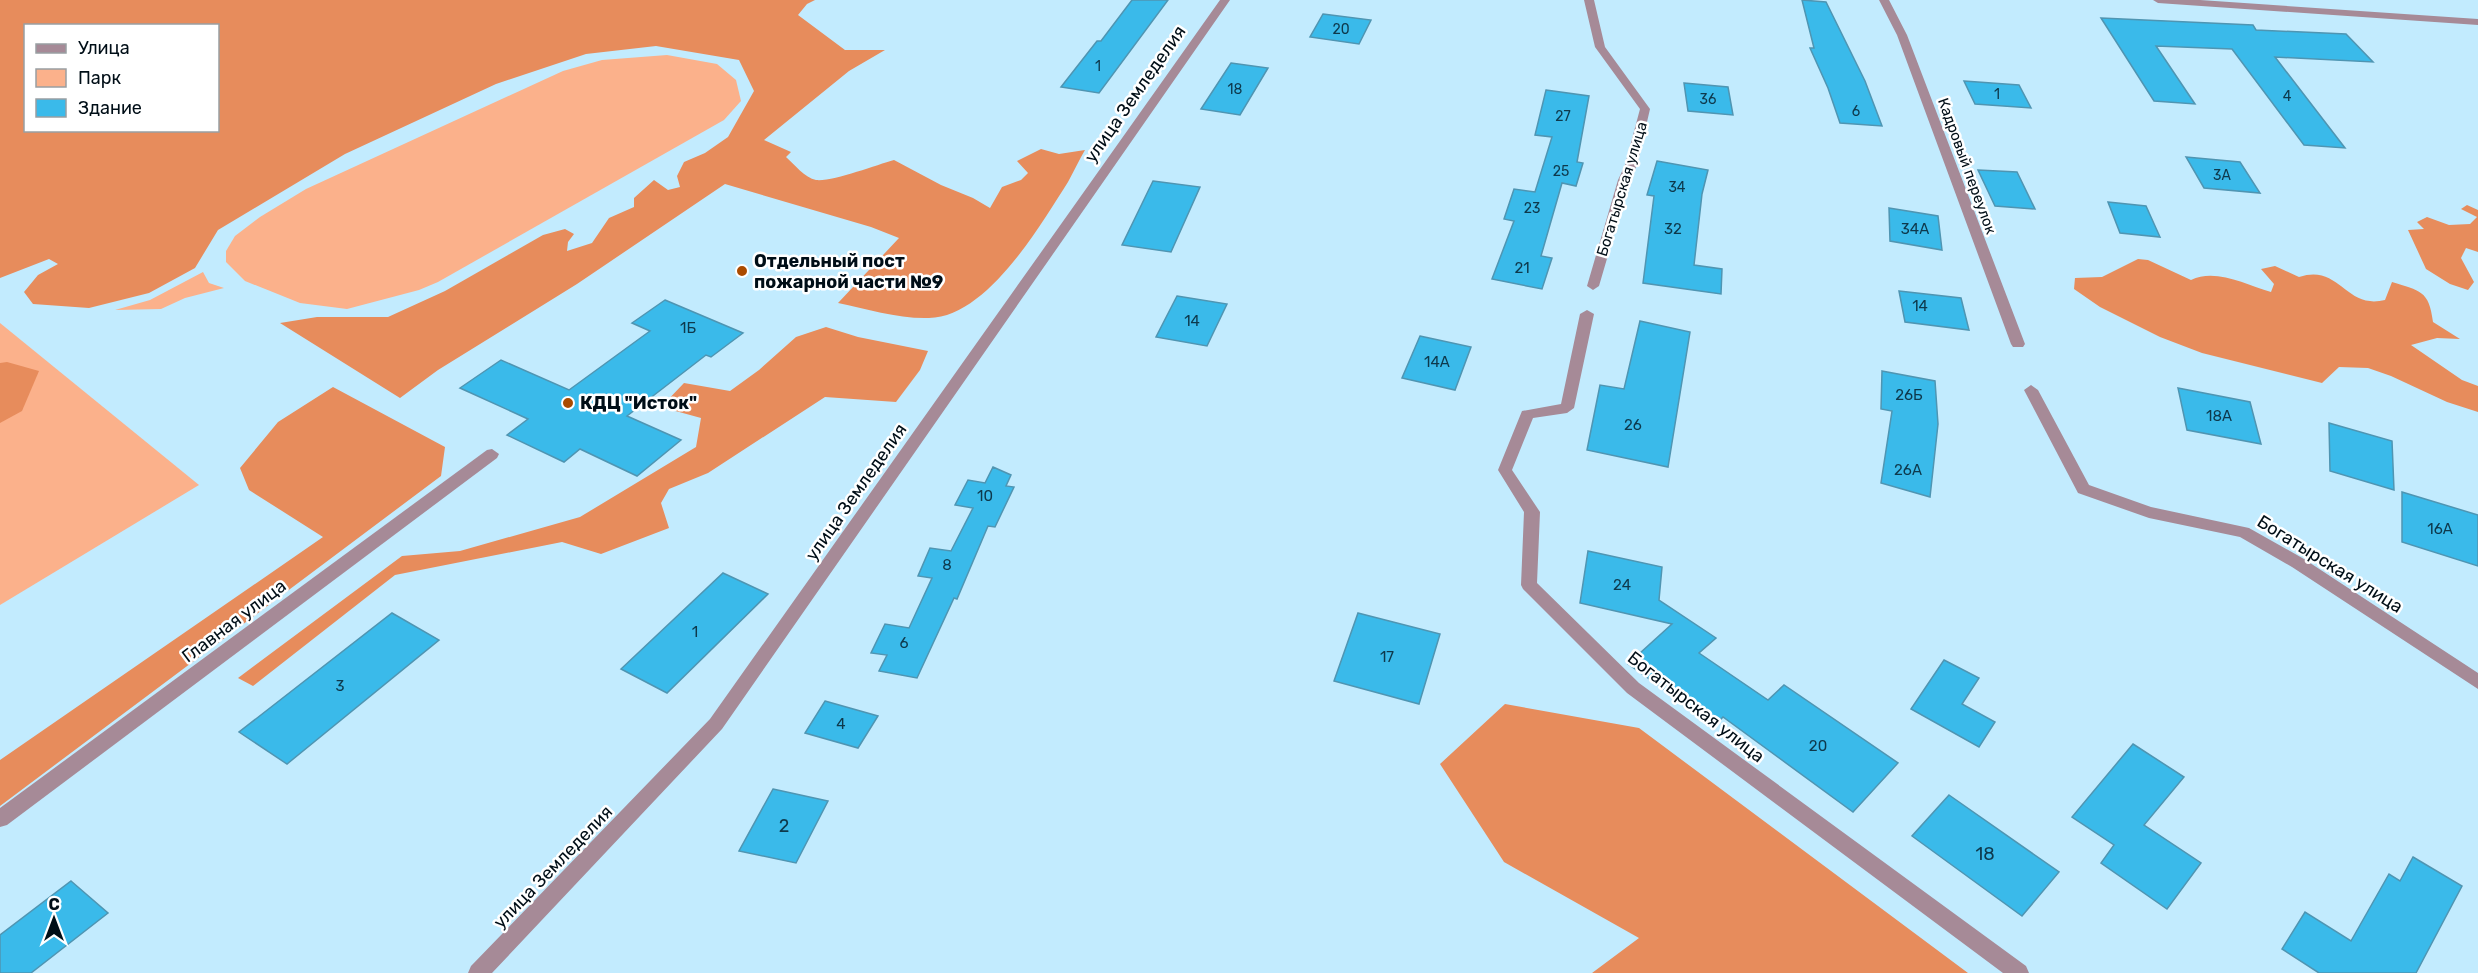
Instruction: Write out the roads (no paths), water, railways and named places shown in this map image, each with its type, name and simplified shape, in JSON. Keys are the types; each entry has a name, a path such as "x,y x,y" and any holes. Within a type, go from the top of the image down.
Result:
{"street":[{"name":"улица Земледелия","path":"478,973 716,724 1225,0"},
{"name":"Богатырская улица","path":"1588,0 1600,47 1645,109 1593,286"},
{"name":"Кадровый переулок","path":"1884,0 1902,35 2018,344"},
{"path":"2158,0 2478,22"},
{"name":"Богатырская улица","path":"1587,315 1567,408 1527,414 1505,470 1533,512 1529,585 1633,688 2019,973"},
{"name":"Богатырская улица","path":"2031,390 2083,489 2149,512 2244,532 2298,563 2478,682"},
{"name":"Главная улица","path":"0,819 492,454"}],"place":[{"name":"Отдельный пост пожарной части №9","path":"742,271"},
{"name":"КДЦ \"Исток\"","path":"568,403"}]}
